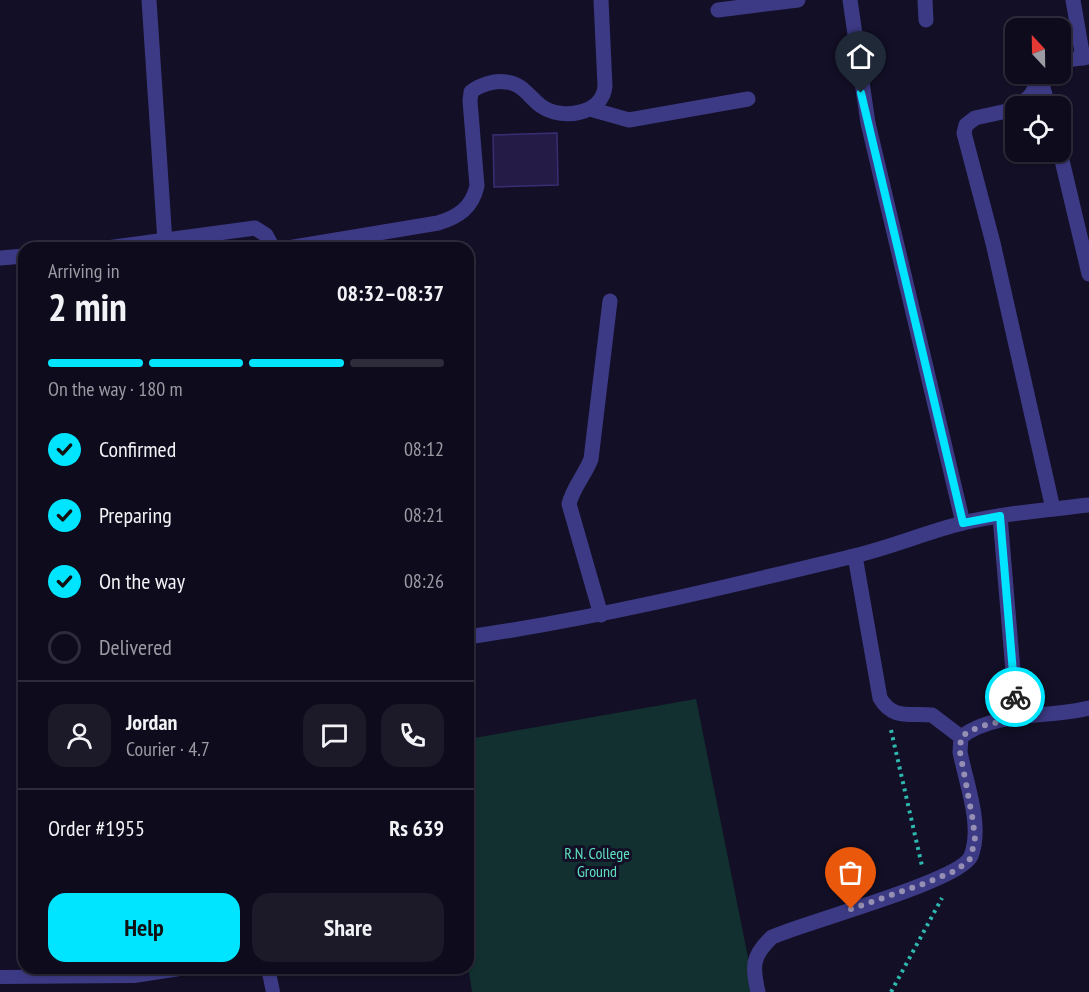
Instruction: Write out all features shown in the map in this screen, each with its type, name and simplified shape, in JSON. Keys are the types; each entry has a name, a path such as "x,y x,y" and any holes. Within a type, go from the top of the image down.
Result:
{"street":[{"path":"149,0 165,242 255,228 266,235 270,242"},
{"path":"324,242 438,223 465,210 474,199 477,186 470,102 471,92 478,86 505,81 526,91 541,106 550,110 578,112 590,109 604,97 601,0"},
{"path":"717,10 798,0"},
{"path":"850,0 868,123 963,523"},
{"path":"925,0 926,20"},
{"path":"1071,59 1086,57 1072,0"},
{"path":"590,109 628,120 748,99"},
{"path":"1005,111 975,118 966,124 964,134 993,243 1053,509"},
{"path":"1062,162 1089,274"},
{"path":"0,258 18,256"},
{"path":"601,615 568,504 572,490 585,474 591,459 610,301"},
{"path":"474,636 601,615 855,556 963,523 1089,505"},
{"path":"1000,516 1017,719"},
{"path":"855,556 876,684 886,709 898,716 932,715 961,737"},
{"path":"961,737 972,729 988,724 1089,708"},
{"path":"758,992 754,967 758,951 772,938 788,929 926,883 957,870 970,859 975,840 960,752 961,737"}],"lane":[{"path":"0,977 147,974"},
{"path":"269,974 273,992"}],"path":[{"path":"886,709 926,883"},
{"path":"891,992 957,870"}],"green space":[{"name":"R.N. College Ground","path":"696,699 755,992 472,992 469,974 474,974 474,738"}],"building":[{"path":"557,133 558,185 494,187 493,135"}],"way so far":[{"path":"851,909 957,870 970,859 975,840 960,752 961,737 972,729 1017,719 1015,697"}],"route":[{"path":"861,93 963,523 1000,516 1015,697"}]}
